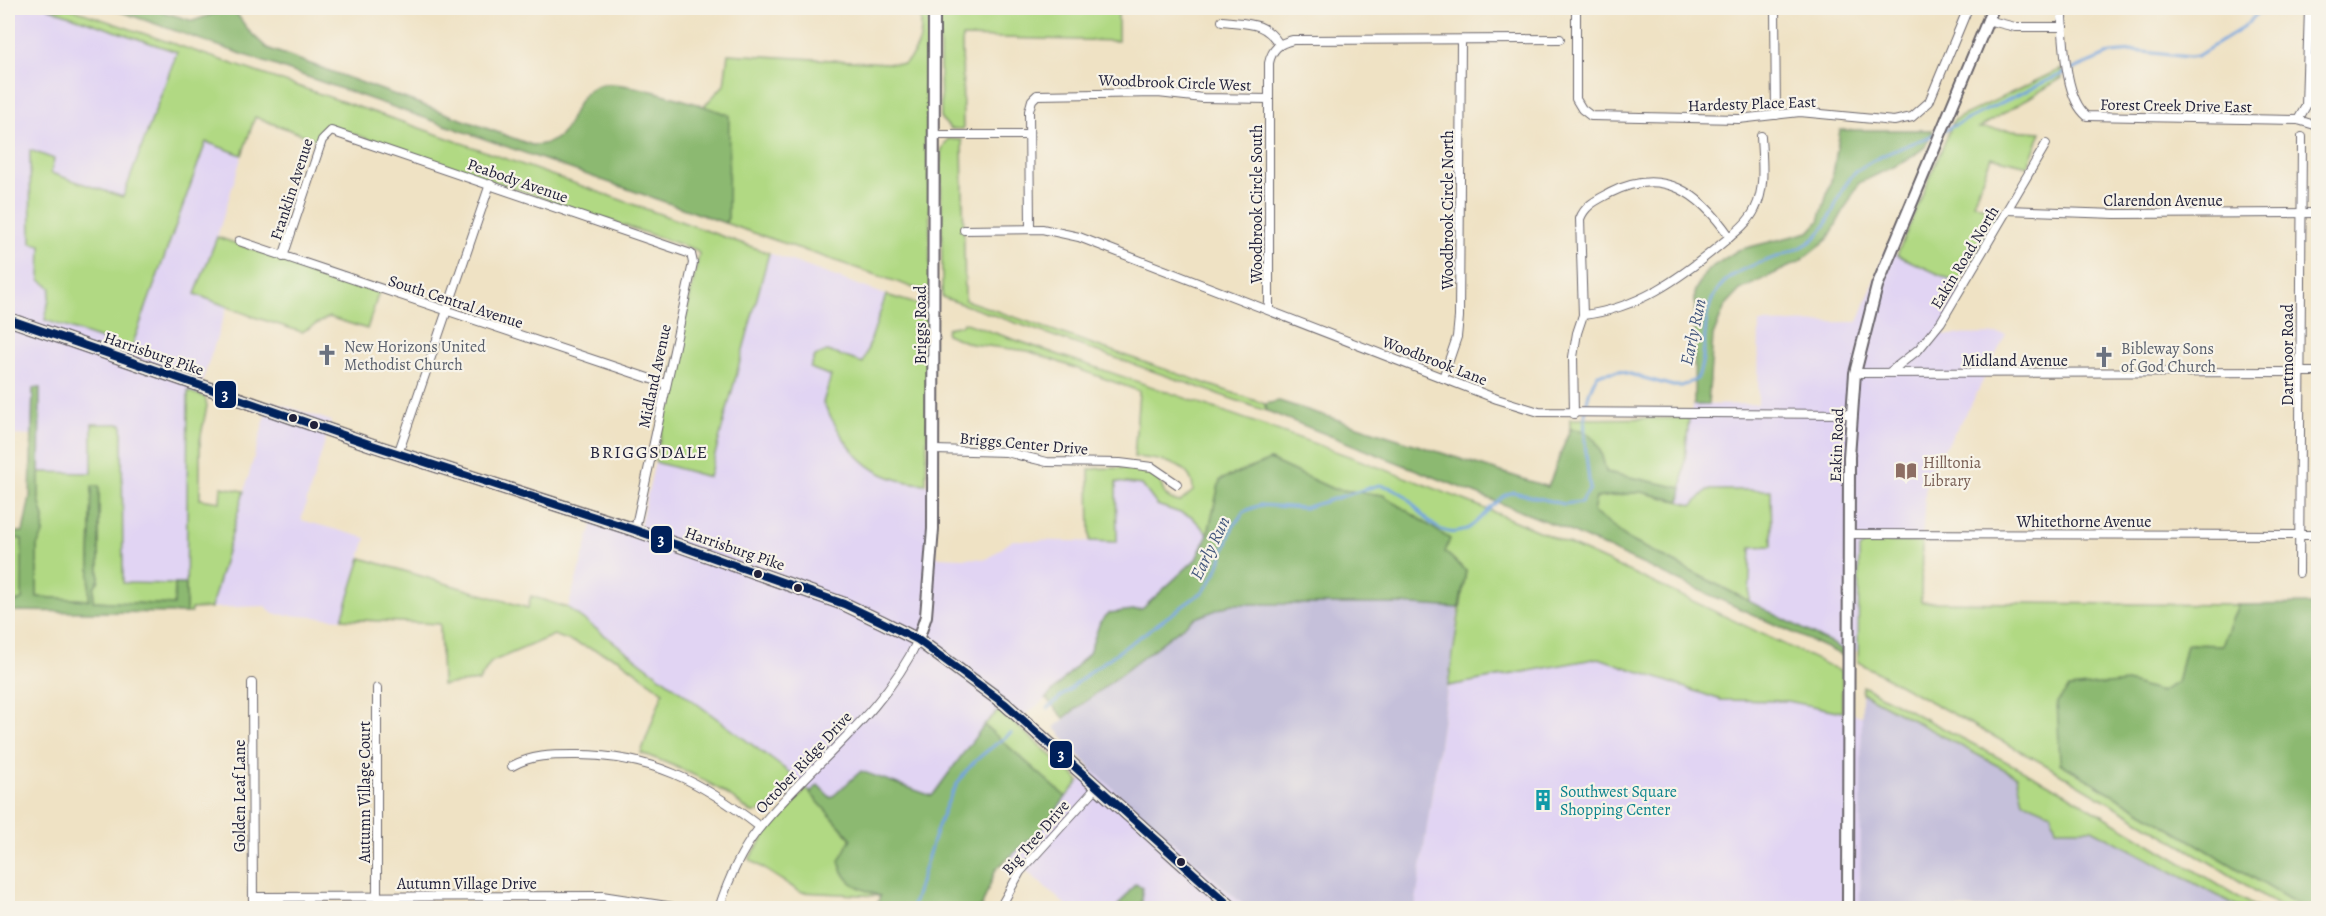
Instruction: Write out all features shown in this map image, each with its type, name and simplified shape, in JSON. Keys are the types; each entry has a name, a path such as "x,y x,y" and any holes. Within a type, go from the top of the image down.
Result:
{"main road":[{"name":"Harrisburg Pike","path":"8,319 398,454 635,530 844,604 918,640 1005,704 1232,909"}],"street":[{"name":"Briggs Road","path":"918,640 926,616 932,565 935,450 934,8"},
{"name":"Hardesty Place East","path":"1576,8 1576,99 1582,110 1591,116 1732,119 1800,112 1894,121 1912,117 1922,110 1933,93 1968,8"},
{"path":"1775,8 1776,115"},
{"name":"Eakin Road","path":"1848,909 1851,414 1855,373 1877,286 1993,8"},
{"name":"Forest Creek Drive East","path":"2064,8 2062,27 2068,70 2078,109 2086,116 2298,120 2319,126"},
{"path":"2298,120 2306,106 2309,8"},
{"path":"1987,20 2015,27 2062,27"},
{"path":"1222,21 1263,26 1280,44 1293,40 1560,39"},
{"name":"Woodbrook Circle North","path":"1443,378 1457,337 1459,317 1461,40"},
{"name":"Woodbrook Circle West","path":"1029,135 1030,104 1040,94 1173,94 1203,98 1269,99 1269,63 1273,52 1280,44"},
{"name":"Woodbrook Circle South","path":"1269,99 1269,310"},
{"name":"Peabody Avenue","path":"328,132 335,131 688,252 693,258 693,263"},
{"name":"Franklin Avenue","path":"283,257 322,140 328,132"},
{"path":"935,135 1029,135 1030,228"},
{"path":"1583,315 1633,303 1660,290 1730,237 1751,217 1760,197 1761,136"},
{"name":"Dartmoor Road","path":"2299,573 2302,137"},
{"name":"Eakin Road North","path":"1890,372 1919,349 1936,328 2046,144"},
{"path":"1578,414 1574,357 1577,333 1583,315 1580,219 1587,206 1612,192 1647,182 1679,188 1700,200 1730,237"},
{"path":"398,454 490,184"},
{"name":"Clarendon Avenue","path":"2008,210 2115,214 2319,213"},
{"name":"Woodbrook Lane","path":"964,230 1030,228 1061,231 1443,378 1539,412 1851,414"},
{"name":"South Central Avenue","path":"239,241 666,384"},
{"name":"Midland Avenue","path":"635,530 693,263"},
{"name":"Midland Avenue","path":"1855,373 2319,372"},
{"name":"Briggs Center Drive","path":"935,450 1006,452 1047,462 1152,467 1177,484"},
{"name":"Whitethorne Avenue","path":"1851,534 2319,535"},
{"name":"October Ridge Drive","path":"719,909 730,875 760,827 876,706 908,661 918,640"},
{"name":"Golden Leaf Lane","path":"252,683 253,909"},
{"name":"Autumn Village Court","path":"377,688 377,897"},
{"path":"512,766 524,759 547,755 600,756 646,763 671,771 713,792 760,827"},
{"name":"Big Tree Drive","path":"1000,909 1020,872 1097,787"},
{"name":"Autumn Village Drive","path":"253,897 602,896 680,909"}],"shaded area":[{"path":"8,8 47,8 177,52 123,197 51,173 32,243 41,245 40,280 131,349 206,142 242,155 217,237 196,294 227,307 198,394 188,391 186,584 123,583 122,424 92,473 39,472 40,388 33,388 33,436 8,435"},
{"path":"1886,250 1966,286 1943,335 2006,334 1970,407 1926,478 1922,542 1870,541 1859,549 1859,651 1844,650 1749,601 1751,547 1772,546 1694,505 1680,501 1689,418 1694,405 1758,404 1759,323 1858,322"},
{"path":"769,253 886,295 863,363 827,352 831,376 906,483 935,485 936,557 987,559 1013,540 1116,542 1116,482 1142,485 1157,505 1192,517 1208,534 1196,559 1142,609 1109,613 1100,622 1089,653 1046,699 1014,723 999,710 984,725 932,796 861,771 831,798 818,785 810,793 797,778 568,608 593,522 637,538 655,462 709,476"},
{"path":"270,401 331,421 301,520 366,538 342,619 273,614 266,606 211,608"},
{"path":"1232,604 1400,604 1459,608 1415,908 1247,908 1091,769 1054,727 1193,619"},
{"path":"1599,658 1721,700 1788,701 1862,716 1860,908 1415,908 1448,686"},
{"path":"1862,693 2017,776 2023,801 2051,813 2056,829 2092,829 2241,908 1860,908"},
{"path":"1091,769 1247,908 1142,908 1142,887 1135,884 1116,908 1069,908 1010,856 1045,826 1066,797"}],"green space":[{"path":"47,8 69,8 414,126 769,253 709,477 655,462 699,254 696,250 333,127 324,130 317,140 255,117 242,155 206,142 131,349 45,320 51,288 40,280 41,245 31,243 30,150 54,159 51,173 123,197 177,52"},
{"path":"110,8 150,8 193,21 224,10 236,13 249,31 267,48 532,145 547,143 558,137 565,129 580,100 588,91 599,85 625,85 643,89 729,115 728,218 725,223"},
{"path":"921,8 929,8 930,290 926,292 725,223 728,218 704,106 724,85 728,54 904,64 915,51 920,39"},
{"path":"939,8 1118,8 1118,41 962,37 963,129 951,129 941,119"},
{"path":"2061,69 2062,78 1979,128 2041,132 2028,166 1991,157 1973,203 1999,213 1958,283 1897,255 1954,120"},
{"path":"1840,130 1933,130 1925,147 1906,161 1859,183 1828,239 1799,262 1740,290 1725,306 1713,336 1708,405 1694,405 1695,290 1707,270 1738,250 1809,232 1819,221 1833,174"},
{"path":"948,139 962,140 965,300 1265,404 1266,411 942,297 941,151"},
{"path":"217,237 379,292 367,329 329,317 302,332 254,317 195,294"},
{"path":"886,295 930,308 926,484 906,482 874,470 851,449 823,403 831,376 810,368 815,356 827,351 863,363"},
{"path":"963,322 1220,410 1411,479 1567,544 1842,672 1842,712 1788,701 1721,700 1599,658 1448,686 1466,571 1383,495 1333,489 1270,460 1220,480 1208,534 1192,517 1157,505 1142,485 1116,482 1117,542 1090,541 1089,469 1145,470 1157,477 1167,497 1180,502 1193,491 1192,481 1181,468 1172,464 1134,457 1139,391 1028,351 971,344 946,334 947,328 962,325"},
{"path":"33,388 40,388 39,500 44,518 43,534 37,546 37,597 89,600 92,486 99,486 99,580 94,587 93,601 174,605 175,584 186,584 186,613 8,611 8,604 22,600 22,539 8,538 8,532 23,532 30,497"},
{"path":"188,391 205,397 207,406 200,440 200,499 220,502 221,487 244,491 211,608 191,609 191,613 186,613"},
{"path":"1279,401 1548,487 1570,429 1586,433 1592,437 1600,449 1606,472 1682,488 1680,501 1641,492 1596,498 1593,512 1630,540 1844,650 1844,656 1563,528 1267,411 1265,404"},
{"path":"1689,418 1682,488 1606,472 1600,449 1592,437 1579,430 1570,429 1570,419"},
{"path":"92,424 122,424 123,583 175,584 175,605 93,601 94,587 99,580 99,487 92,487 89,600 37,597 37,545 43,534 44,518 39,500 39,472 92,473"},
{"path":"1270,460 1333,489 1383,495 1450,539 1445,552 1466,571 1459,608 1400,604 1232,604 1193,619 1064,718 1046,698 1089,653 1100,622 1109,613 1142,609 1196,559 1208,534 1220,480"},
{"path":"1707,490 1771,490 1772,546 1751,547 1749,601 1630,540 1593,512 1596,498 1641,492 1693,505"},
{"path":"8,538 22,538 22,600 8,604"},
{"path":"1870,541 1922,542 1921,602 2238,605 2222,645 2186,644 2177,683 2160,692 2127,682 2060,763 2304,908 2282,908 2046,765 1858,662 1859,549"},
{"path":"361,558 528,608 531,596 568,608 797,778 769,807 763,811 749,811 724,792 698,777 641,753 663,692 619,659 554,635 491,662 479,681 442,685 440,624 342,619"},
{"path":"2318,604 2318,908 2304,908 2060,763 2057,702 2069,688 2127,682 2160,692 2177,683 2186,644 2222,645 2238,605"},
{"path":"1863,686 2064,792 2257,908 2241,908 2092,829 2056,829 2051,813 2023,801 2017,776 1862,693"},
{"path":"999,710 1075,776 1079,782 1066,797 984,725"},
{"path":"984,725 1066,797 1045,826 996,869 981,908 876,908 880,896 849,881 839,861 851,838 810,793 818,785 831,798 861,771 932,796"},
{"path":"807,789 851,839 839,861 845,875 854,884 880,896 800,892 749,859 769,829"},
{"path":"1135,884 1142,887 1142,908 1116,908"}],"waterway":[{"name":"Early Run","path":"1945,130 2111,53 2134,51 2197,56 2244,27 2263,8"},
{"name":"Early Run","path":"1048,708 1090,672 1204,591 1216,573 1233,526 1245,511 1260,505 1304,508 1379,485 1399,491 1438,528 1450,532 1461,532 1470,527 1503,497 1513,492 1563,504 1581,502 1590,489 1585,445 1585,415 1591,386 1598,374 1619,371 1673,386 1682,386 1697,379 1703,358 1710,304 1723,283 1746,268 1786,254 1810,242 1824,228 1845,185 1858,170 1879,158 1936,134"},
{"name":"Early Run","path":"912,908 933,840 954,789 973,763 1011,733"}],"transit line":[{"name":"3","path":"8,319 372,445 635,530 844,604 882,622 918,640 1005,704 1232,908"}],"place":[{"name":"New Horizons United Methodist Church","path":"327,355"},
{"name":"Bibleway Sons of God Church","path":"2104,357"},
{"name":"Hilltonia Library","path":"1906,471"},
{"name":"Southwest Square Shopping Center","path":"1543,800"}],"district":[{"name":"BRIGGSDALE","path":"649,452"}]}
